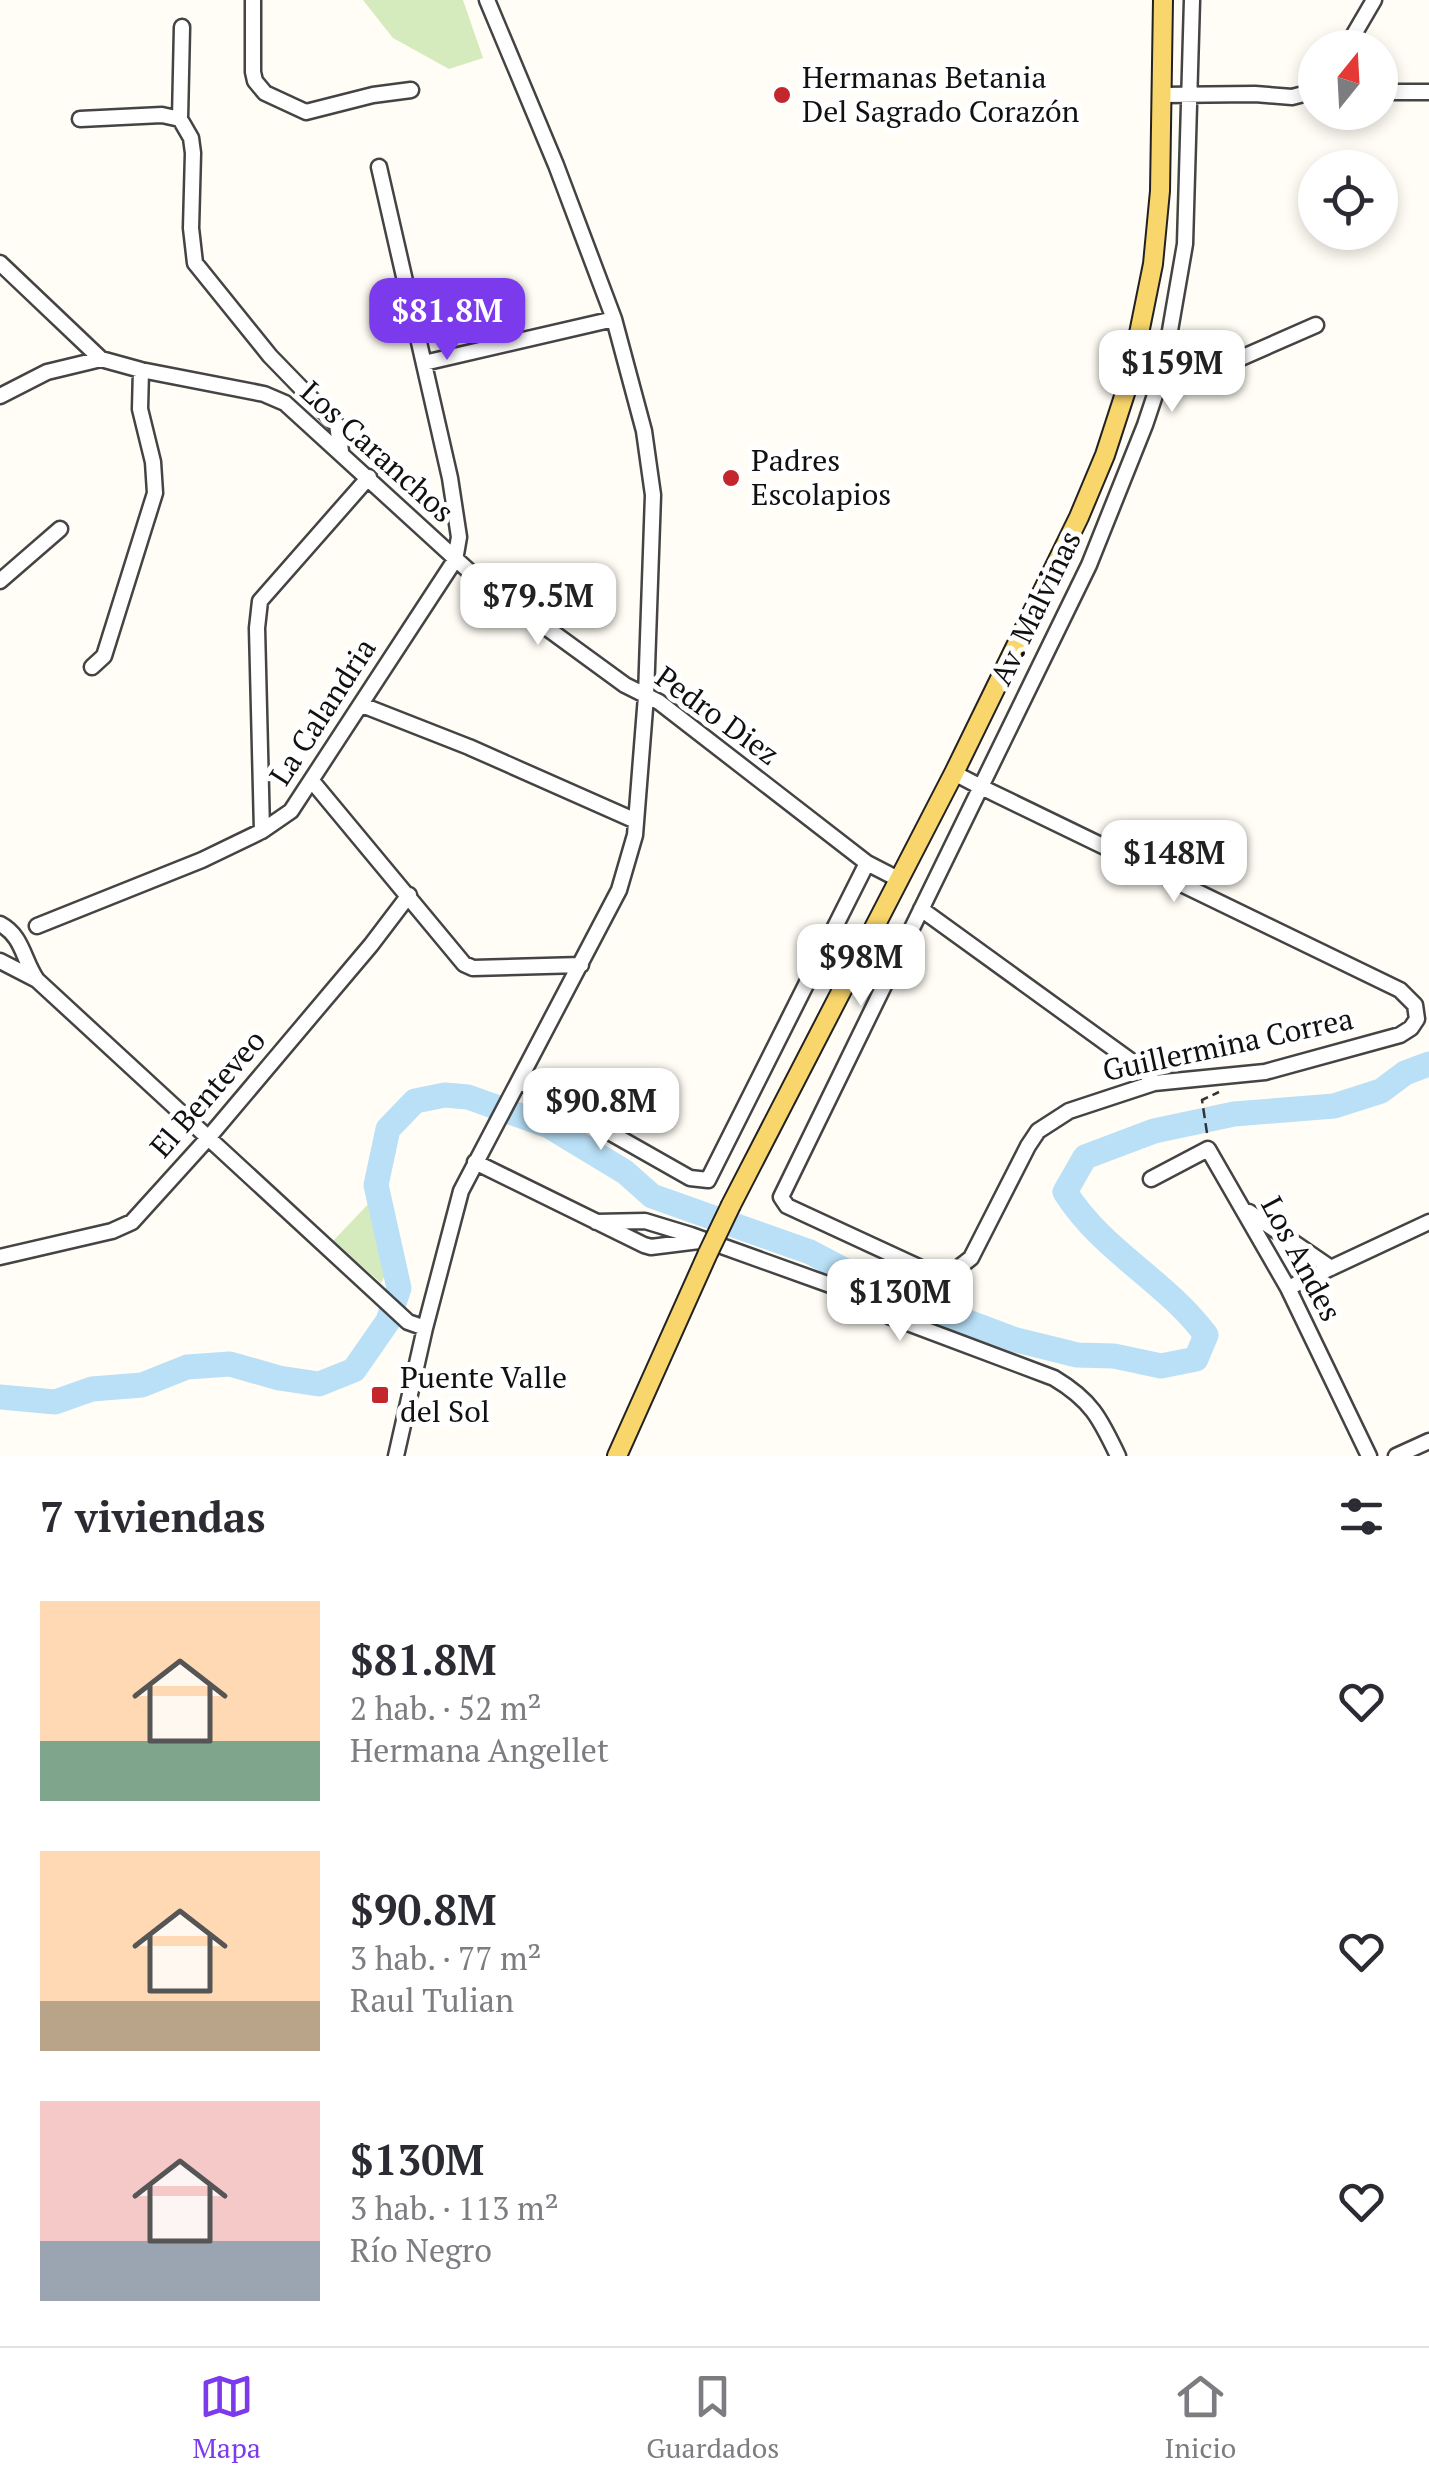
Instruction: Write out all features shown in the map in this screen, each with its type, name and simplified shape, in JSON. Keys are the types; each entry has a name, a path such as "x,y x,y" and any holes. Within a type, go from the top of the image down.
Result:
{"main road":[{"path":"617,1456 706,1246 731,1206 896,878 1071,516 1108,419 1141,290 1150,216 1151,0"},
{"path":"896,878 954,773 1079,517 1120,412 1140,338 1153,264 1160,191 1163,0"}],"street":[{"path":"253,0 253,72 255,82 266,93 306,112 411,90"},
{"path":"396,1456 456,1208 487,1137 619,890 636,821 646,696 652,480 644,431 614,319 487,0"},
{"name":"Av. Malvinas","path":"953,1272 932,1272 787,1206 781,1198 1106,528 1163,371 1184,244 1192,0"},
{"path":"1356,30 1374,0"},
{"path":"182,27 180,118 191,138 193,153 191,228 195,264 270,356 337,425 341,451"},
{"path":"1398,92 1429,92"},
{"path":"1162,95 1298,95"},
{"path":"80,119 162,114 180,118"},
{"path":"378,167 424,363 459,537 455,560"},
{"name":"Los Caranchos","path":"0,263 102,359 274,398 285,404 341,451 455,560"},
{"path":"424,363 614,319"},
{"path":"1163,371 1186,382 1316,325"},
{"path":"0,396 47,372 102,359"},
{"path":"92,667 104,656 155,493 153,462 140,410 141,370"},
{"path":"262,830 257,628 260,600 368,477"},
{"path":"0,581 60,529"},
{"name":"Pedro Diez","path":"455,560 625,685 659,702 867,862 896,878"},
{"name":"La Calandria","path":"0,923 37,926 202,860 291,811 455,560"},
{"path":"362,705 469,747 636,821"},
{"path":"954,773 979,786"},
{"path":"312,780 457,957 473,968 581,965"},
{"name":"Guillermina Correa","path":"953,1272 971,1258 1038,1131 1069,1111 1154,1083 1265,1072 1400,1035 1417,1019 1415,1005 1400,990 979,786"},
{"path":"518,1081 690,1178 708,1180 867,862"},
{"name":"El Benteveo","path":"0,1257 124,1227 209,1137 410,895"},
{"path":"921,908 1142,1069 1154,1083"},
{"path":"0,923 12,931 37,980 408,1322 425,1328"},
{"path":"37,926 5,965 37,980"},
{"name":"Los Andes","path":"1151,1179 1208,1148 1288,1288 1370,1456"},
{"path":"475,1162 652,1247 706,1246"},
{"path":"1243,1208 1330,1268"},
{"path":"596,1222 645,1221 706,1246 833,1286 889,1316 1054,1378 1072,1388 1098,1413 1118,1456"},
{"path":"1288,1288 1429,1222"},
{"path":"1396,1456 1429,1441"}],"path":[{"path":"1202,1100 1208,1136"}],"green space":[{"path":"363,0 463,0 483,58 449,69 393,38"},
{"path":"376,1196 392,1261 381,1283 333,1241"}],"waterway":[{"path":"0,1397 55,1402 92,1389 142,1385 187,1367 230,1364 319,1384 354,1370 388,1321 399,1288 376,1185 388,1129 415,1101 445,1095 468,1097 549,1126 625,1172 652,1196 810,1252 880,1289 1016,1340 1077,1355 1114,1356 1161,1366 1196,1359 1206,1335 1172,1298 1097,1232 1065,1192 1085,1157 1154,1131 1234,1114 1334,1106 1381,1091 1405,1073 1429,1064"}],"place":[{"name":"Hermanas Betania Del Sagrado Corazón","path":"782,95"},
{"name":"Padres Escolapios","path":"731,478"},
{"name":"Puente Valle del Sol","path":"380,1395"}]}
